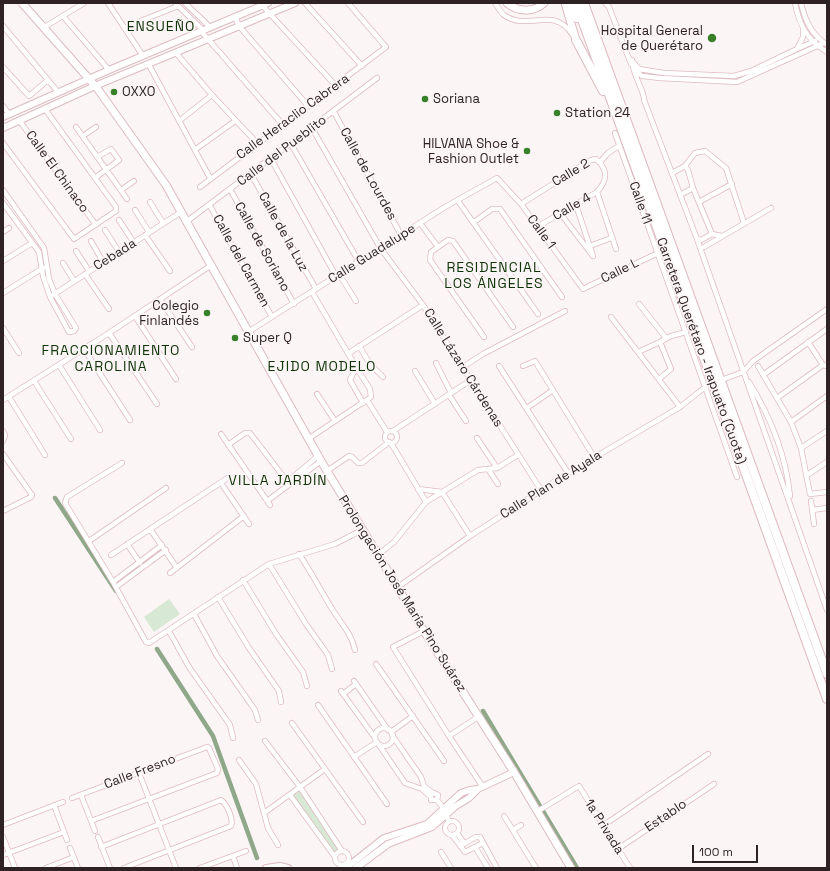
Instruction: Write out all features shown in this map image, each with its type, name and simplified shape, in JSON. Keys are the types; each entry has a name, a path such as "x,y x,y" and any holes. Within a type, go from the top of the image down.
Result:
{"highway":[{"path":"569,3 590,42"},
{"name":"Carretera Querétaro - Irapuato (Cuota)","path":"576,3 627,141 712,384 827,699"},
{"name":"Carretera Querétaro - Irapuato (Cuota)","path":"584,3 827,674"},
{"path":"589,3 592,24"},
{"path":"576,40 593,68 627,141"}],"main road":[{"name":"Prolongación José María Pino Suárez","path":"22,3 95,86 166,185 210,266 327,472 424,631 538,811 570,868"},
{"path":"507,3 514,8 527,11 535,9 544,3"},
{"path":"566,3 576,40"}],"street":[{"path":"43,28 84,3"},
{"path":"108,3 126,27 143,56"},
{"path":"185,3 210,27"},
{"path":"3,128 95,86 176,53 207,38 295,3"},
{"path":"304,3 362,66"},
{"name":"Calle Heraclio Cabrera","path":"200,187 386,47 348,3"},
{"path":"494,3 504,15 513,20 525,21 548,19 560,22 568,28 576,40"},
{"path":"605,3 611,12 639,87 645,96 644,100 680,195 699,239 743,372 827,610"},
{"path":"611,3 632,60 639,69 664,73 734,76 751,71 797,48 819,39"},
{"path":"795,3 797,17 803,29 813,42 827,52"},
{"path":"801,3 804,16 811,29 819,39 826,44"},
{"path":"3,117 263,4 336,86"},
{"path":"126,27 176,5 202,30 207,38 283,125"},
{"path":"63,16 109,70"},
{"path":"235,17 239,26 308,106"},
{"path":"3,26 58,92"},
{"path":"797,48 803,37 803,29"},
{"path":"632,60 632,66 636,73 642,76 737,82 818,46 826,44"},
{"path":"176,53 257,144"},
{"path":"149,64 179,121 196,149 210,178"},
{"path":"3,67 29,96 48,80"},
{"name":"Calle del Pueblito","path":"186,222 210,206 377,78"},
{"path":"37,90 44,99"},
{"path":"179,121 212,95"},
{"path":"3,106 9,114"},
{"path":"3,143 74,239 96,225 116,209 45,109"},
{"name":"Calle de Lourdes","path":"334,112 401,235"},
{"name":"Calle El Chinaco","path":"19,120 96,225"},
{"path":"196,149 235,121"},
{"path":"76,127 127,199"},
{"path":"83,136 96,127"},
{"name":"Calle Lázaro Cárdenas","path":"312,128 381,249 423,305 541,490"},
{"name":"Calle 11","path":"615,133 686,332 707,385 738,477"},
{"path":"291,144 359,262"},
{"name":"Calle 2","path":"521,204 591,160 596,159 600,162 608,153 619,146"},
{"path":"95,178 119,160 112,149 97,157"},
{"path":"672,173 685,166 695,153 705,151 726,168 744,223"},
{"path":"271,159 338,275 356,301"},
{"name":"Calle 4","path":"537,227 597,192 604,183 605,176 600,162"},
{"path":"685,166 688,170 693,188 712,234"},
{"name":"Calle de la Luz","path":"251,174 356,367 370,389 372,394 365,402"},
{"name":"Calle Guadalupe","path":"248,332 420,223 497,178"},
{"name":"Calle 1","path":"497,178 521,204 583,288"},
{"path":"121,190 134,181"},
{"path":"699,202 732,184"},
{"path":"680,195 693,188"},
{"path":"3,190 44,248 49,279 55,294 76,328 74,331 69,332 50,297 42,269 40,255 3,203"},
{"name":"Calle de Soriano","path":"230,190 294,304"},
{"path":"597,192 611,238 616,249"},
{"path":"458,201 538,314"},
{"path":"150,202 163,222"},
{"path":"560,213 593,256 576,205"},
{"name":"Calle del Carmen","path":"210,206 272,317"},
{"path":"702,248 771,208"},
{"path":"474,222 492,209 500,209 562,297"},
{"path":"135,210 170,271"},
{"name":"Cebada","path":"50,297 134,243 163,222 181,212"},
{"path":"119,220 134,243"},
{"path":"420,223 438,247"},
{"path":"3,232 9,228"},
{"path":"105,230 119,252"},
{"path":"699,239 712,234 722,236"},
{"path":"590,246 611,238"},
{"path":"484,338 430,260 431,252 448,240 453,241 513,327"},
{"path":"91,241 103,262"},
{"path":"3,261 32,243"},
{"path":"76,251 87,273 109,309"},
{"name":"Calle L","path":"583,288 658,253"},
{"path":"63,263 74,281"},
{"path":"3,400 109,333 210,266"},
{"path":"3,293 47,267"},
{"path":"160,299 192,347"},
{"path":"639,304 666,338"},
{"path":"349,353 423,305"},
{"path":"724,379 743,372 753,361 827,309"},
{"path":"463,367 483,354 565,311"},
{"path":"135,316 176,378"},
{"path":"610,317 680,407"},
{"path":"3,328 19,353"},
{"path":"763,375 827,329"},
{"path":"638,352 660,343 666,338 686,332"},
{"path":"109,333 157,404"},
{"path":"778,398 825,365 808,342"},
{"path":"659,379 672,369 660,343"},
{"path":"359,346 370,364 383,377"},
{"path":"84,349 130,420"},
{"path":"523,366 535,361 594,457"},
{"path":"436,363 450,394 466,421"},
{"path":"59,365 100,430"},
{"path":"499,366 568,473"},
{"path":"758,366 791,422 801,448 810,494 827,492"},
{"path":"356,367 350,380 387,432 386,439 390,442 426,502"},
{"path":"415,371 435,404"},
{"path":"743,372 762,403 776,438 788,477 791,506"},
{"path":"387,432 393,431 471,380"},
{"path":"34,381 71,439"},
{"name":"Calle Plan de Ayala","path":"398,587 470,536 541,490 680,407 707,385"},
{"path":"527,408 552,390"},
{"path":"317,394 335,421"},
{"path":"791,422 827,396"},
{"path":"9,397 45,455"},
{"path":"308,438 365,402"},
{"path":"3,431 5,435 3,441"},
{"path":"327,472 349,456 358,463 362,463 397,438 393,431"},
{"path":"801,448 827,431"},
{"path":"228,445 245,433 250,433 288,483"},
{"path":"221,434 270,505"},
{"path":"477,438 497,468"},
{"path":"3,454 32,495 31,498 3,511"},
{"path":"378,555 394,542 426,502 478,470 497,468 518,455"},
{"path":"266,501 320,459"},
{"path":"807,475 827,462"},
{"path":"122,463 65,499 65,504 149,643 243,580 270,564 335,544 362,530"},
{"path":"488,469 498,484"},
{"path":"111,555 229,477"},
{"path":"221,483 249,524"},
{"path":"88,541 166,488"},
{"path":"418,489 442,492"},
{"path":"442,492 470,536"},
{"path":"811,501 814,524"},
{"path":"812,510 827,508"},
{"path":"170,573 244,516"},
{"path":"150,529 166,550 177,568"},
{"path":"127,544 142,566"},
{"path":"113,582 138,561 162,545"},
{"path":"116,587 142,566 166,550"},
{"path":"299,554 320,586 334,613 352,638 355,650"},
{"path":"270,564 306,624 328,655 332,668"},
{"path":"243,580 276,634 303,672 307,686"},
{"path":"218,597 249,648 279,691 281,702"},
{"path":"194,614 217,656 255,710 258,720"},
{"path":"169,631 189,667 230,725 233,738"},
{"path":"424,631 393,648 481,788"},
{"path":"376,664 444,761"},
{"path":"423,788 421,777 391,732 355,683 342,692 405,782 423,788 431,794 438,795 437,800 445,812 449,822"},
{"path":"318,705 387,804"},
{"path":"354,757 377,742 389,744 391,732 413,716"},
{"path":"449,736 478,717"},
{"path":"292,723 363,822"},
{"path":"377,742 378,731 381,729 391,732"},
{"path":"265,741 300,787 342,851 348,856 348,866"},
{"name":"Calle Fresno","path":"72,798 209,747 218,769 217,773 149,799"},
{"path":"604,825 708,754"},
{"path":"238,760 256,784 269,831 278,845"},
{"path":"264,813 325,769"},
{"path":"356,868 388,844 432,827 461,793 481,788 514,772"},
{"path":"139,773 176,868"},
{"name":"Establo","path":"618,849 714,784"},
{"name":"1a Privada","path":"538,811 579,786 630,868"},
{"path":"290,794 340,866 345,864 348,866 384,838 427,824 445,812"},
{"path":"81,795 95,831"},
{"path":"92,821 149,799"},
{"path":"102,847 223,800 232,821 232,825 124,868"},
{"path":"3,825 63,802"},
{"path":"54,805 67,840"},
{"path":"504,816 536,868"},
{"path":"449,822 455,822 458,825 457,833 466,852 483,843"},
{"path":"449,822 446,826 446,831 462,845"},
{"path":"513,830 521,825"},
{"path":"3,855 64,832"},
{"path":"452,835 457,833"},
{"path":"462,845 478,836 497,868"},
{"path":"3,837 15,868"},
{"path":"98,837 110,868"},
{"path":"475,847 488,868"},
{"path":"70,848 78,868"},
{"path":"204,867 246,851"},
{"path":"335,857 337,853 342,851"},
{"path":"441,852 450,868"},
{"path":"233,856 237,868"},
{"path":"46,868 74,857"},
{"path":"266,868 280,866 288,868"}],"green space":[{"path":"169,599 180,614 154,632 144,617"},
{"path":"300,790 340,850 335,855 293,796"}],"waterway":[{"path":"55,498 116,591"},
{"path":"157,649 213,736 257,858"},
{"path":"483,711 577,868"}],"place":[{"name":"Hospital General de Querétaro","path":"712,38"},
{"name":"OXXO","path":"114,92"},
{"name":"Soriana","path":"425,99"},
{"name":"Station 24","path":"557,113"},
{"name":"HILVANA Shoe & Fashion Outlet","path":"527,151"},
{"name":"Colegio Finlandés","path":"207,313"},
{"name":"Super Q","path":"235,338"}],"district":[{"name":"ENSUEÑO","path":"161,27"},
{"name":"RESIDENCIAL LOS ÁNGELES","path":"494,276"},
{"name":"FRACCIONAMIENTO CAROLINA","path":"111,360"},
{"name":"EJIDO MODELO","path":"322,367"},
{"name":"VILLA JARDÍN","path":"278,481"}]}
